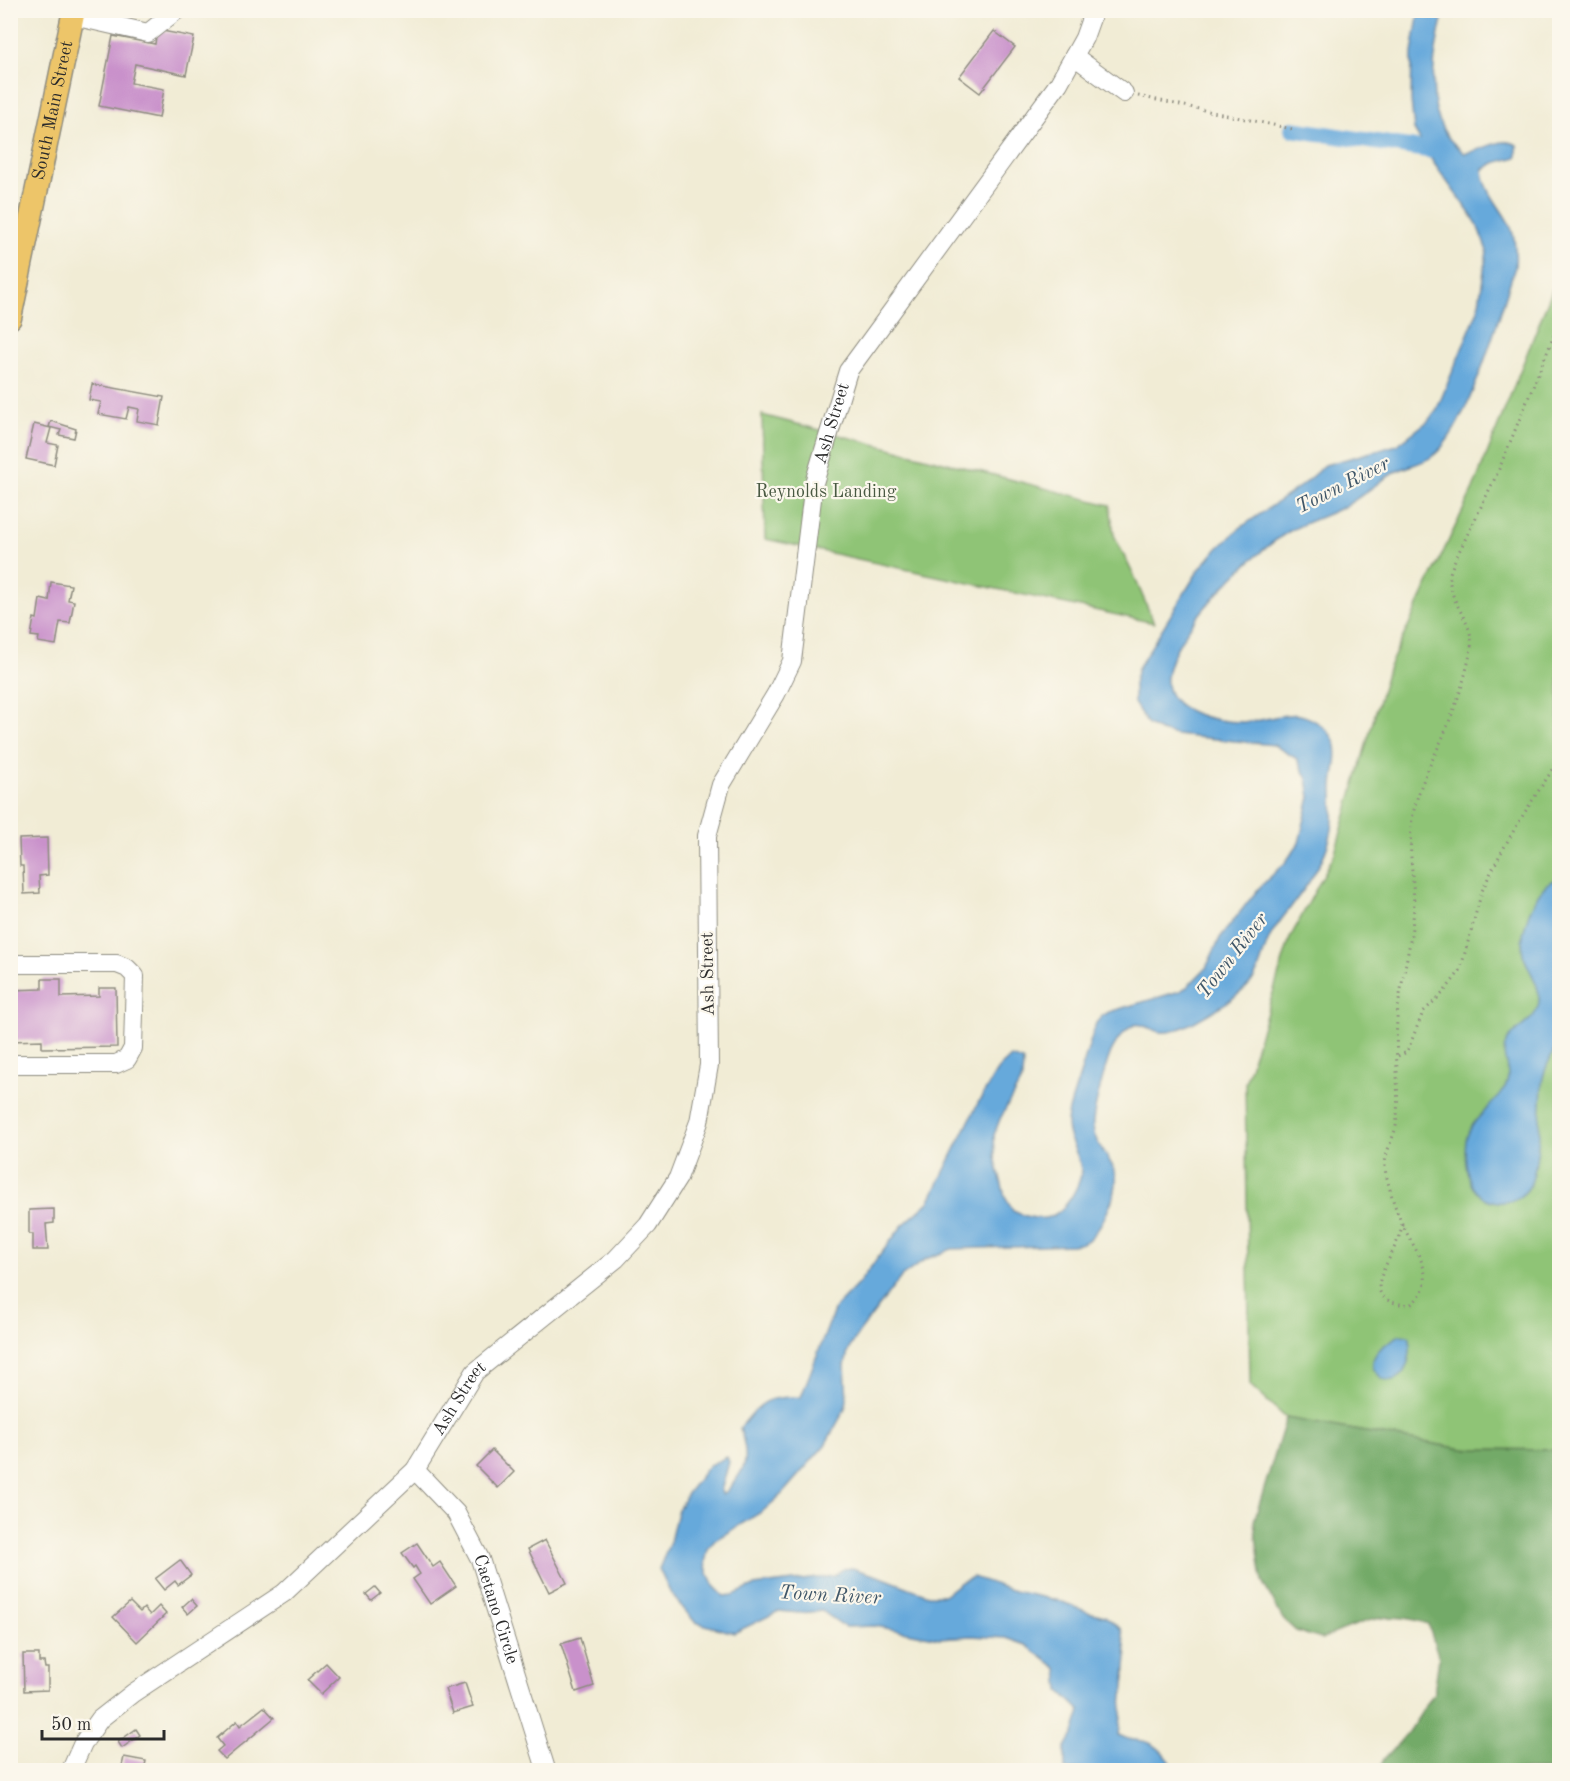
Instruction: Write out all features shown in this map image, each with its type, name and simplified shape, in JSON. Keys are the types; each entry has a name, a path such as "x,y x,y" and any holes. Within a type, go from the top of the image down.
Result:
{"main road":[{"name":"South Main Street","path":"10,318 74,13"}],"street":[{"path":"74,13 148,33 177,10"},
{"name":"Ash Street","path":"70,1770 100,1719 132,1693 284,1593 415,1470 476,1372 616,1259 648,1226 678,1178 699,1122 709,1065 707,836 720,785 776,694 792,661 814,483 848,371 1059,83 1074,56 1094,10"},
{"path":"1074,56 1124,93"},
{"path":"10,964 117,964 128,968 135,976 133,1048 127,1059 116,1064 10,1064"},
{"name":"Caetano Circle","path":"415,1470 456,1514 480,1559 545,1766"}],"path":[{"path":"1124,93 1292,129"},
{"path":"1402,1224 1397,1244 1379,1282 1378,1291 1389,1302 1410,1305 1416,1300 1425,1284 1425,1275 1420,1256 1394,1206 1385,1169 1386,1152 1397,1119 1398,1010 1413,919 1410,856 1414,808 1427,770 1450,718 1471,649 1470,631 1451,588 1450,576 1454,562 1497,474 1560,321"},
{"path":"1398,1056 1407,1052 1423,1012 1460,972 1482,891 1525,813 1560,759"}],"green space":[{"path":"1559,273 1559,1450 1463,1449 1286,1418 1250,1385 1245,1083 1290,938 1335,853 1388,669 1473,489"},
{"name":"Reynolds Landing","path":"762,415 1110,505 1114,535 1154,623 765,539"},
{"path":"1286,1418 1463,1449 1559,1450 1559,1770 1379,1770 1383,1760 1409,1732 1434,1693 1439,1658 1428,1624 1413,1619 1386,1617 1361,1623 1321,1639 1296,1631 1283,1619 1262,1581 1254,1521"}],"water":[{"name":"Town River","path":"1419,11 1444,11 1437,41 1434,91 1440,123 1447,136 1464,153 1504,142 1517,145 1517,157 1494,163 1483,170 1490,192 1512,230 1515,267 1482,368 1459,421 1446,442 1433,456 1394,473 1340,509 1288,532 1272,543 1234,576 1197,617 1172,659 1167,677 1168,689 1174,699 1182,707 1194,713 1233,722 1294,714 1311,719 1327,730 1334,740 1337,756 1333,783 1333,826 1324,855 1316,871 1268,940 1258,970 1248,986 1217,1009 1182,1028 1160,1032 1137,1024 1128,1029 1115,1045 1099,1090 1093,1128 1115,1172 1115,1187 1105,1215 1091,1237 1083,1243 1072,1245 952,1249 926,1259 901,1277 848,1351 845,1366 847,1400 845,1409 825,1445 782,1494 763,1511 715,1540 708,1549 705,1563 714,1586 724,1596 733,1595 754,1586 834,1576 843,1569 852,1568 928,1595 944,1595 961,1582 973,1577 1014,1591 1060,1601 1105,1616 1122,1630 1127,1657 1119,1735 1148,1742 1158,1748 1175,1770 1065,1770 1065,1749 1074,1733 1081,1711 1060,1691 1058,1669 1026,1645 1006,1638 971,1636 939,1638 875,1626 845,1627 822,1611 799,1613 779,1611 734,1633 695,1622 671,1594 659,1569 670,1542 677,1512 686,1495 709,1465 727,1457 729,1462 721,1491 722,1494 726,1492 739,1476 745,1463 745,1448 740,1428 754,1411 766,1402 772,1399 801,1397 835,1308 858,1284 902,1226 929,1202 978,1103 998,1069 1011,1057 1023,1061 1022,1079 994,1135 995,1157 1005,1197 1013,1211 1031,1217 1046,1218 1066,1205 1081,1177 1080,1164 1067,1129 1067,1122 1071,1101 1096,1023 1109,1012 1187,987 1206,968 1220,938 1244,907 1259,888 1285,863 1299,843 1310,797 1307,779 1297,759 1274,745 1176,735 1160,731 1148,725 1134,703 1134,684 1138,668 1198,571 1214,552 1240,528 1302,485 1325,465 1397,445 1428,421 1437,409 1478,310 1487,251 1476,222 1433,162 1414,130 1411,100 1412,53"},
{"path":"1559,878 1560,1032 1543,1077 1535,1168 1529,1187 1523,1194 1508,1201 1492,1201 1477,1193 1472,1186 1466,1164 1466,1141 1477,1119 1505,1087 1508,1076 1504,1054 1506,1043 1530,1019 1537,1008 1538,988 1523,954 1523,938 1527,919 1539,893 1551,881"},
{"path":"1400,1335 1410,1338 1407,1366 1394,1380 1384,1379 1373,1368 1374,1357 1381,1348"}],"building":[{"path":"157,30 194,37 186,75 135,64 131,83 164,89 159,118 99,106 113,36 155,44"},
{"path":"994,31 1015,47 980,93 959,77"},
{"path":"92,384 164,397 159,425 137,421 139,409 129,407 126,419 98,414 101,402 89,400"},
{"path":"51,421 76,429 74,438 59,435 61,430 49,427"},
{"path":"34,424 51,428 47,443 58,445 54,465 26,459"},
{"path":"51,582 71,585 68,600 74,601 70,623 60,622 56,645 38,642 39,637 31,636 34,618 37,619 40,599 49,601"},
{"path":"47,838 48,875 39,876 40,893 24,894 19,839"},
{"path":"42,979 61,979 61,997 99,996 99,988 116,988 117,1047 42,1048 42,1040 10,1041 10,990 42,989"},
{"path":"54,1209 54,1223 46,1224 48,1250 33,1250 33,1234 29,1234 29,1210"},
{"path":"492,1450 514,1472 498,1488 476,1466"},
{"path":"545,1540 567,1583 549,1592 528,1549"},
{"path":"417,1543 433,1567 440,1562 456,1586 430,1604 413,1579 420,1574 402,1553"},
{"path":"180,1560 191,1575 178,1585 175,1581 164,1590 155,1579"},
{"path":"375,1587 380,1593 371,1600 366,1594"},
{"path":"191,1599 197,1606 188,1614 182,1607"},
{"path":"130,1602 140,1612 144,1608 150,1615 159,1606 166,1614 137,1642 113,1617"},
{"path":"580,1638 594,1686 576,1692 561,1644"},
{"path":"23,1654 39,1654 39,1662 44,1662 45,1668 48,1668 48,1690 24,1691"},
{"path":"326,1663 339,1677 321,1694 307,1680"},
{"path":"465,1683 473,1707 453,1713 445,1689"},
{"path":"264,1707 274,1718 225,1759 217,1751 223,1746 217,1738 237,1721 240,1726"},
{"path":"136,1729 140,1735 122,1748 118,1742"},
{"path":"124,1757 146,1761 144,1770 121,1770"}],"waterway":[{"path":"1292,129 1441,152"}]}
